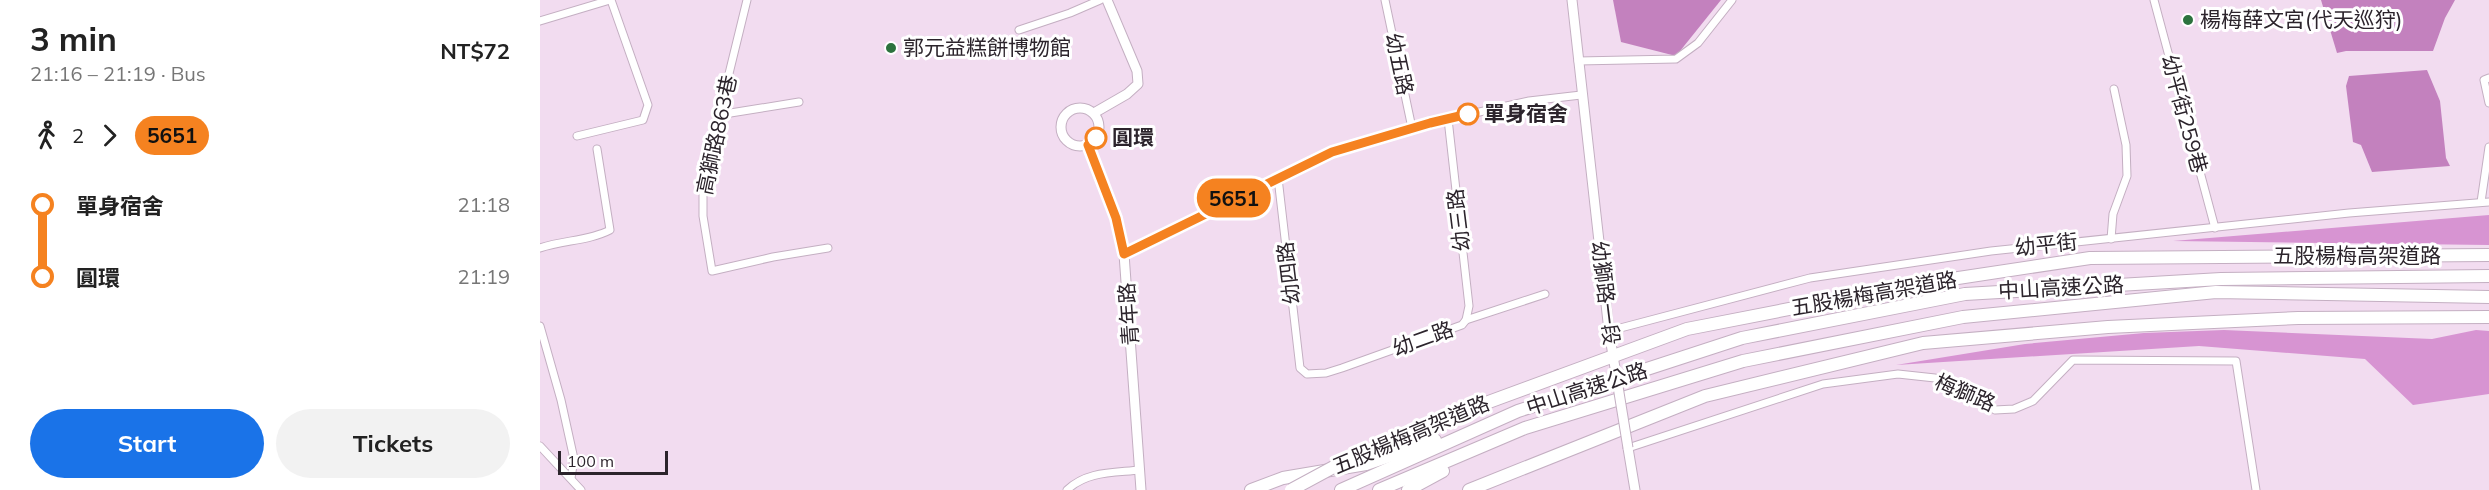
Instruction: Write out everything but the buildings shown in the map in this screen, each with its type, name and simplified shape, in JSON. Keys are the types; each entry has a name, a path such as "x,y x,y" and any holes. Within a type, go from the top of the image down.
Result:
{"highway":[{"name":"五股楊梅高架道路","path":"1291,490 1341,463 1437,422 1687,329 1856,296 2090,258 2489,255"},
{"name":"中山高速公路","path":"1341,490 1518,411 1742,339 1965,294 2221,279 2489,276"},
{"name":"中山高速公路","path":"1379,490 1525,428 1743,361 1963,317 2216,292 2489,297"},
{"path":"1469,490 1705,396 1923,343 2108,327 2298,318 2489,317"},
{"path":"1251,490 1283,478 1366,464 1518,411"},
{"path":"1407,490 1506,436"}],"street":[{"path":"540,21 611,0 648,105 643,120 577,136"},
{"name":"高獅路863巷","path":"747,0 718,115 702,194 703,216 712,271 772,257 828,248"},
{"path":"1019,30 1070,14 1100,0"},
{"path":"1094,113 1127,94 1138,84 1137,71 1107,0"},
{"name":"幼五路","path":"1385,0 1412,128"},
{"name":"幼獅路一段","path":"1572,0 1609,331 1635,490"},
{"path":"1578,61 1676,59 1698,43 1732,0"},
{"name":"幼平街259巷","path":"2154,0 2215,228"},
{"path":"2489,78 2484,80 2489,103"},
{"path":"2111,239 2113,214 2127,176 2126,145 2114,89"},
{"path":"1124,254 1332,152 1448,119 1528,101 1581,95"},
{"path":"718,115 799,102"},
{"path":"1078,108 1094,113 1099,122 1099,133 1088,145 1080,147 1071,145 1061,132 1064,116 1070,110 1078,108"},
{"name":"幼三路","path":"1448,119 1469,306 1466,320"},
{"name":"青年路","path":"1088,145 1116,218 1124,254 1141,490"},
{"path":"2485,202 2489,147"},
{"path":"540,248 555,243 598,236 610,230 597,149"},
{"name":"幼四路","path":"1278,178 1300,368"},
{"name":"幼平街","path":"1609,331 1810,278 1991,251 2349,213 2485,202"},
{"name":"幼二路","path":"1300,368 1307,374 1334,370 1462,325 1466,320 1545,294"},
{"path":"540,326 561,400 574,459 571,478"},
{"name":"梅獅路","path":"1628,448 1823,384 1898,374 1935,378 1955,384 1995,410 2014,409 2034,401 2073,360 2236,361 2256,490"},
{"path":"540,446 581,490"},
{"path":"1067,490 1076,481 1088,476 1140,470"}],"shaded area":[{"path":"1613,0 1721,0 1676,56 1621,42"},
{"path":"2321,0 2455,0 2445,18 2433,51 2346,51 2337,53"},
{"path":"2427,70 2440,101 2446,158 2450,166 2372,172 2361,145 2353,142 2346,86 2349,76"},
{"path":"2489,215 2489,245 2173,241"},
{"path":"2224,330 2432,339 2476,330 2489,331 2489,394 2413,405 2365,359 2199,346 1896,365 2025,344 2144,333"}],"bus line":[{"name":"5651","path":"1096,138 1088,145 1116,218 1124,254 1332,152 1468,114"}],"place":[{"name":"楊梅薛文宮(代天巡狩)","path":"2188,20"},
{"name":"郭元益糕餅博物館","path":"891,48"},
{"name":"單身宿舍","path":"1468,114"},
{"name":"圓環","path":"1096,138"}]}
